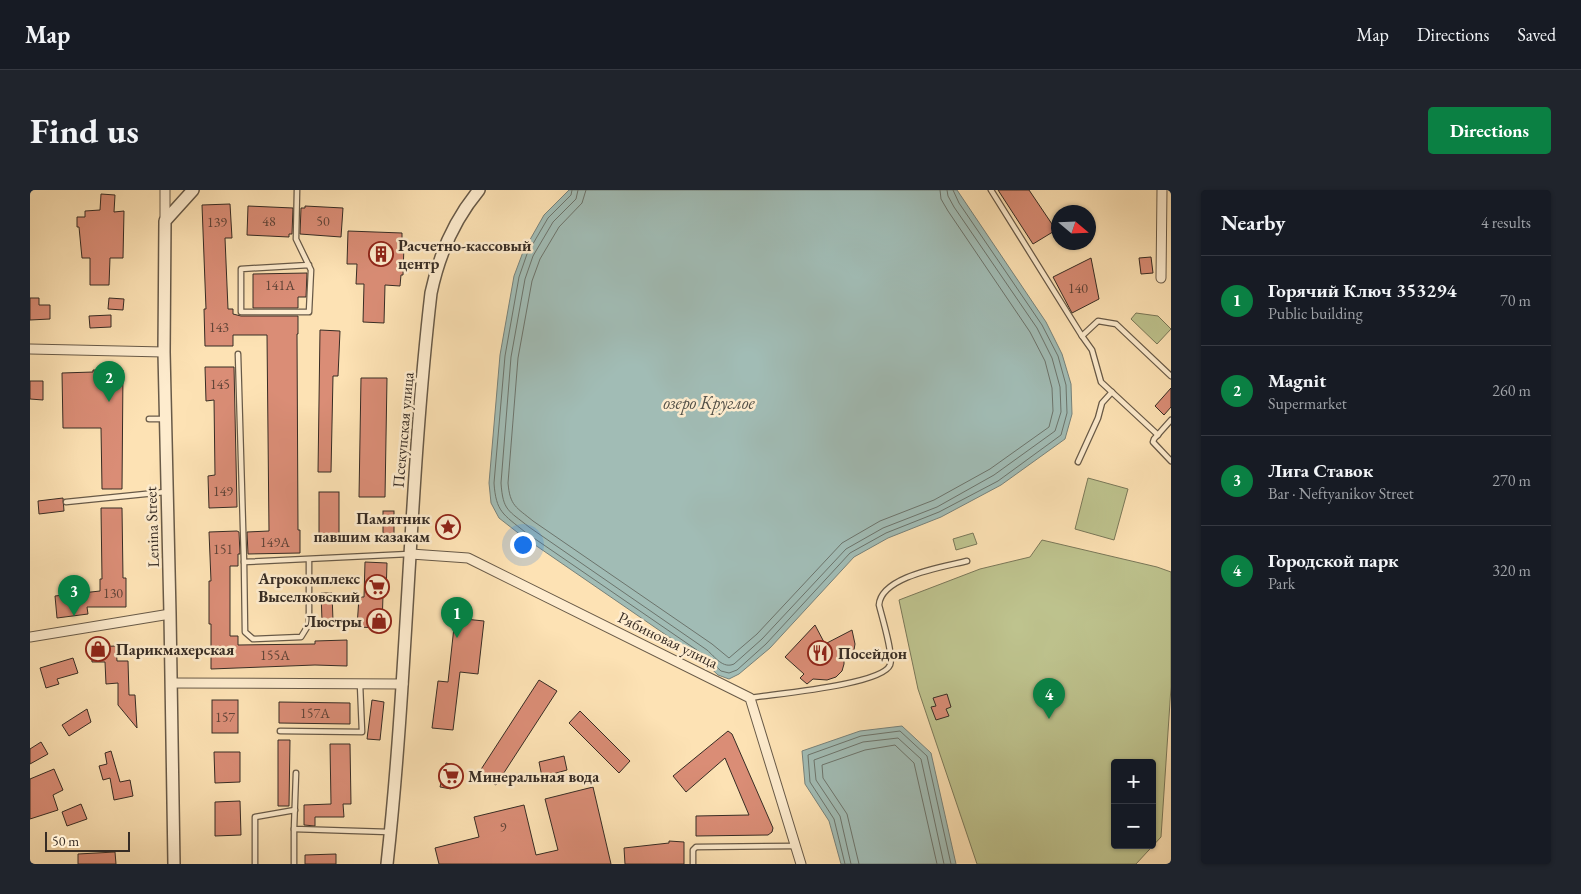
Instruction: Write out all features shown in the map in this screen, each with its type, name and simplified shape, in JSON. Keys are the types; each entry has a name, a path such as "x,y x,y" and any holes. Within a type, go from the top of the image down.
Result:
{"street":[{"name":"Lenina Street","path":"165,190 164,352 174,864"},
{"path":"165,221 193,190"},
{"name":"Псекупская улица","path":"387,864 404,684 413,507 431,293 435,274 447,240 459,217 479,190"},
{"path":"1161,278 1162,190"},
{"path":"30,350 164,352"},
{"name":"Рябиновая улица","path":"411,554 468,558 750,698"},
{"path":"30,637 170,614"},
{"path":"171,683 404,684"},
{"path":"750,698 801,864"}],"lane":[{"path":"297,190 296,239 309,265 311,270 309,312 241,312 240,269 309,265"},
{"path":"991,190 1092,350 1101,382 1158,435"},
{"path":"1082,336 1098,321 1116,324 1171,376"},
{"path":"238,354 245,632 253,639 301,637 309,624 309,560"},
{"path":"1078,462 1098,418 1102,403 1112,392"},
{"path":"149,419 165,419"},
{"path":"1171,420 1153,442 1171,461"},
{"path":"66,502 167,492"},
{"path":"244,562 411,554"},
{"path":"750,698 858,682 884,672 888,669 892,658 879,605 883,594 899,580 967,561"},
{"path":"280,731 362,732 360,684"},
{"path":"294,864 296,773"},
{"path":"255,864 255,818 295,810"},
{"path":"294,829 391,832"},
{"path":"693,864 693,850 696,847 796,846"}],"green space":[{"path":"1136,313 1158,316 1171,329 1157,344 1131,319"},
{"path":"1088,478 1128,489 1114,540 1075,529"},
{"path":"973,533 977,544 956,550 953,539"},
{"path":"1042,540 1171,572 1171,687 1161,837 1156,842 1156,759 1111,759 1111,849 1150,849 1136,864 977,864 918,689 899,600 980,569 1030,557"}],"water":[{"name":"озеро Круглое","path":"569,190 957,190 1046,322 1062,354 1071,384 1072,414 1065,439 1001,485 941,517 888,538 854,557 770,648 739,674 729,679 718,675 701,659 522,536 499,518 491,503 489,483 500,355 514,276 523,252 544,215"},
{"path":"902,726 931,753 956,864 841,864 829,821 805,784 802,751 860,731"}],"building":[{"path":"998,190 1029,190 1051,223 1051,233 1033,244"},
{"path":"101,194 115,195 114,212 124,211 123,258 110,258 109,285 90,285 90,258 82,258 77,217 85,217 85,211 100,210"},
{"path":"230,204 232,238 225,238 228,309 233,309 233,314 241,316 298,316 298,530 300,530 300,553 248,554 247,532 269,531 267,335 233,335 233,346 205,346 204,309 206,309 202,205"},
{"path":"248,206 293,208 292,234 289,234 289,237 247,235"},
{"path":"305,206 343,208 341,237 300,234 301,208 305,208"},
{"name":"Расчетно-кассовый центр","path":"348,231 402,233 402,245 404,245 403,275 401,275 400,286 385,285 384,323 363,322 364,284 356,284 357,264 347,264"},
{"path":"1151,257 1153,273 1141,274 1139,258"},
{"path":"1091,258 1099,299 1072,313 1053,277"},
{"path":"307,273 306,297 298,297 298,308 253,308 253,274"},
{"path":"30,298 39,298 39,305 50,305 50,319 30,320"},
{"path":"109,298 124,299 123,310 108,309"},
{"path":"111,315 111,327 90,328 89,316"},
{"path":"320,330 340,331 338,376 333,376 331,472 318,472"},
{"path":"205,367 234,367 237,507 209,508 208,476 215,475 214,400 206,401"},
{"path":"93,370 123,370 122,489 102,489 101,428 63,428 62,373 93,372"},
{"path":"361,378 387,378 385,497 359,497"},
{"path":"30,381 43,381 43,400 30,399"},
{"path":"1171,388 1171,407 1164,415 1155,406"},
{"path":"319,492 339,492 339,538 319,538"},
{"path":"63,498 64,511 39,514 38,501"},
{"path":"101,508 122,508 123,578 126,578 126,607 87,607 88,614 57,618 55,596 100,591 100,579 102,579"},
{"path":"383,511 394,511 394,536 383,536"},
{"path":"209,532 239,532 240,554 238,554 238,566 230,566 230,636 238,636 238,645 315,644 315,641 347,640 347,666 315,665 211,669"},
{"path":"365,562 387,563 386,595 383,595 382,628 357,627 359,597 364,597"},
{"path":"321,593 332,593 333,621 322,621"},
{"path":"455,618 484,621 478,674 460,672 453,730 432,728 438,681 448,682"},
{"name":"Посейдон","path":"815,625 825,644 852,630 855,644 854,650 844,657 842,671 836,677 827,680 813,679 807,684 800,678 804,674 785,657"},
{"path":"116,646 117,661 128,661 129,695 135,695 137,728 118,705 118,683 106,684 105,662 92,662 91,647"},
{"path":"73,658 78,673 57,679 59,684 46,688 40,668"},
{"path":"539,680 557,691 496,785 478,774"},
{"path":"947,694 951,707 946,709 949,716 936,720 931,707 936,706 933,698"},
{"path":"212,700 238,700 238,733 212,733"},
{"path":"372,700 384,702 380,740 367,739"},
{"path":"279,702 350,703 350,724 279,723"},
{"path":"87,709 91,722 69,736 62,725"},
{"path":"580,711 630,761 619,773 569,723"},
{"path":"728,731 732,734 773,828 772,832 768,835 696,836 696,816 749,815 725,758 686,792 673,776"},
{"path":"278,740 290,740 289,806 278,806"},
{"path":"41,742 48,754 30,764 30,749"},
{"path":"330,744 350,744 351,804 343,804 344,817 315,817 315,826 304,825 304,805 331,804"},
{"path":"111,751 120,782 130,780 133,796 114,800 110,778 103,780 99,766 107,764 105,753"},
{"path":"214,752 240,752 240,782 215,783"},
{"path":"564,756 567,770 542,777 539,762"},
{"name":"Минеральная вода","path":"446,763 457,766 456,770 461,772 458,782 454,780 451,789 440,787"},
{"path":"54,769 63,790 53,795 58,810 30,819 30,779"},
{"path":"593,787 611,864 439,864 435,848 479,837 474,817 524,805 536,855 558,850 545,799"},
{"path":"240,801 241,835 215,836 215,802"},
{"path":"81,804 87,819 67,826 62,812"},
{"path":"669,841 684,842 684,864 625,864 624,848 669,843"},
{"path":"115,852 116,864 78,864 78,854"},
{"path":"336,854 336,864 305,864 305,855"}],"place":[{"name":"Расчетно-кассовый центр","path":"381,254"},
{"name":"Magnit","path":"109,402"},
{"name":"Памятник павшим казакам","path":"448,527"},
{"name":"Агрокомплекс Выселковский","path":"377,587"},
{"name":"Лига Ставок","path":"74,616"},
{"name":"Люстры","path":"379,621"},
{"name":"Горячий Ключ 353294","path":"457,638"},
{"name":"Парикмахерская","path":"98,649"},
{"name":"Посейдон","path":"820,653"},
{"name":"Городской парк","path":"1049,719"},
{"name":"Минеральная вода","path":"451,776"}]}
